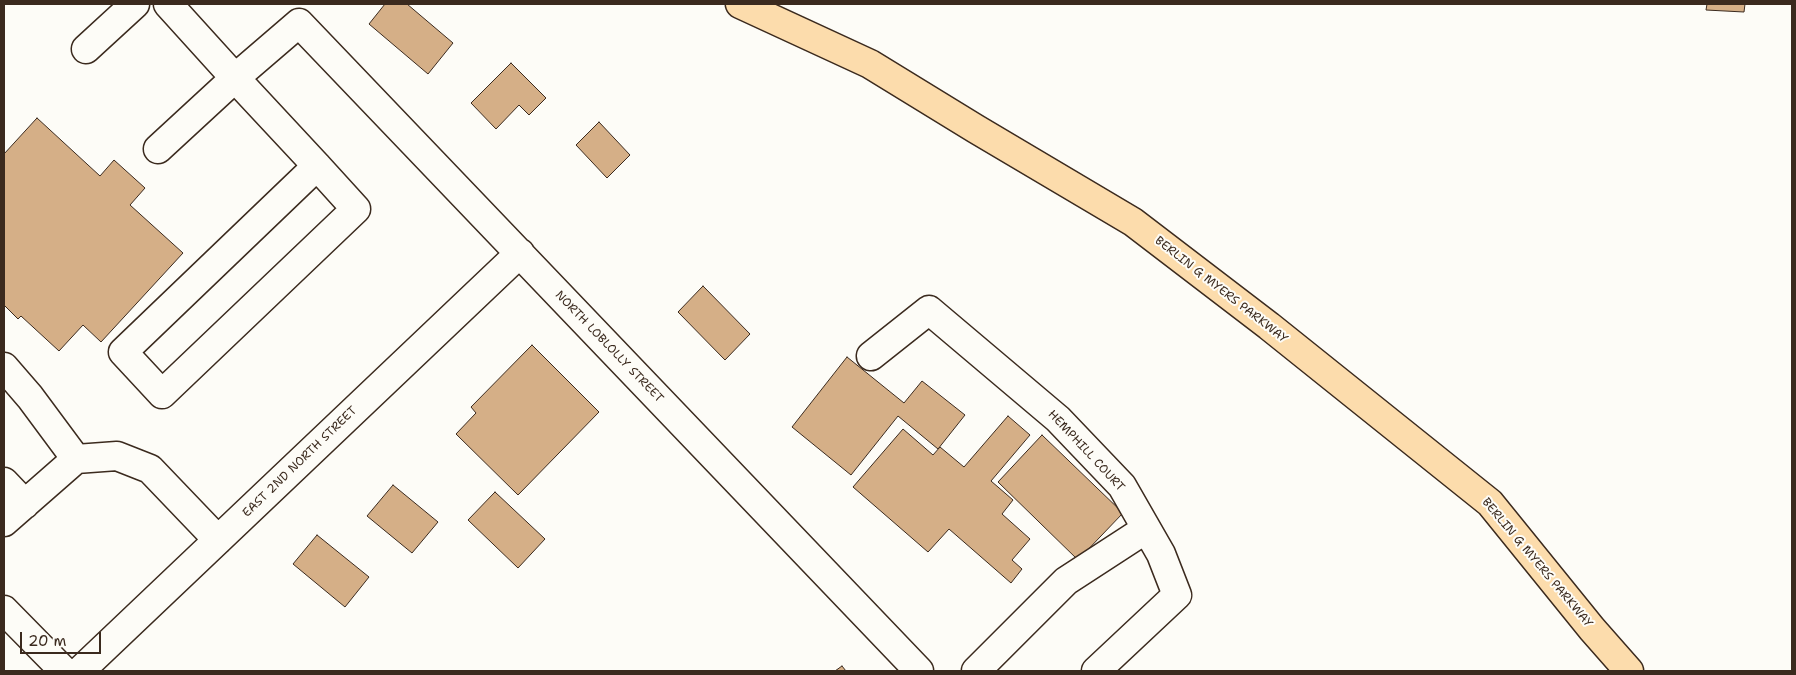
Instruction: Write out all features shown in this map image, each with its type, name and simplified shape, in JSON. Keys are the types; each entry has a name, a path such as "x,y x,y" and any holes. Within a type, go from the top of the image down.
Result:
{"main road":[{"name":"BERLIN G MYERS PARKWAY","path":"740,4 870,64 1133,222 1276,332 1490,503 1592,629 1629,671"}],"street":[{"path":"86,49 134,4"},
{"path":"168,4 235,78 318,166 356,208 162,394 123,352 318,166"},
{"name":"NORTH LOBLOLLY STREET","path":"235,78 299,23 918,671"},
{"path":"158,149 235,78"},
{"name":"EAST 2ND NORTH STREET","path":"80,671 520,254"},
{"name":"HEMPHILL COURT","path":"871,356 929,310 1058,418 1122,486 1161,554 1177,595 1096,671"},
{"path":"4,367 30,397 76,459"},
{"path":"4,522 76,459 117,456 150,469 218,540"},
{"path":"4,482 24,504"},
{"path":"976,671 1066,581 1146,529"},
{"path":"4,610 64,671"}],"building":[{"path":"385,4 407,4 453,43 428,74 369,24"},
{"path":"1707,4 1745,4 1744,12 1706,10"},
{"path":"511,63 546,98 529,115 519,105 496,129 471,103"},
{"path":"37,118 100,176 114,160 145,188 130,205 183,253 101,342 83,325 59,351 21,316 18,319 4,305 4,154"},
{"path":"599,122 630,155 607,178 576,145"},
{"path":"703,286 750,334 725,360 678,312"},
{"path":"532,345 599,412 518,495 456,434 476,413 471,407"},
{"path":"847,357 904,403 922,381 965,415 938,449 898,416 851,475 792,427"},
{"path":"1008,416 1030,435 991,481 1013,500 1002,514 1030,539 1012,560 1022,569 1011,583 949,529 928,552 853,487 903,429 933,455 940,447 964,467"},
{"path":"1042,435 1123,513 1078,560 998,482"},
{"path":"393,485 438,522 412,553 367,516"},
{"path":"495,492 545,539 518,568 468,520"},
{"path":"317,535 369,577 345,607 293,564"},
{"path":"842,666 846,671 835,671"}]}
